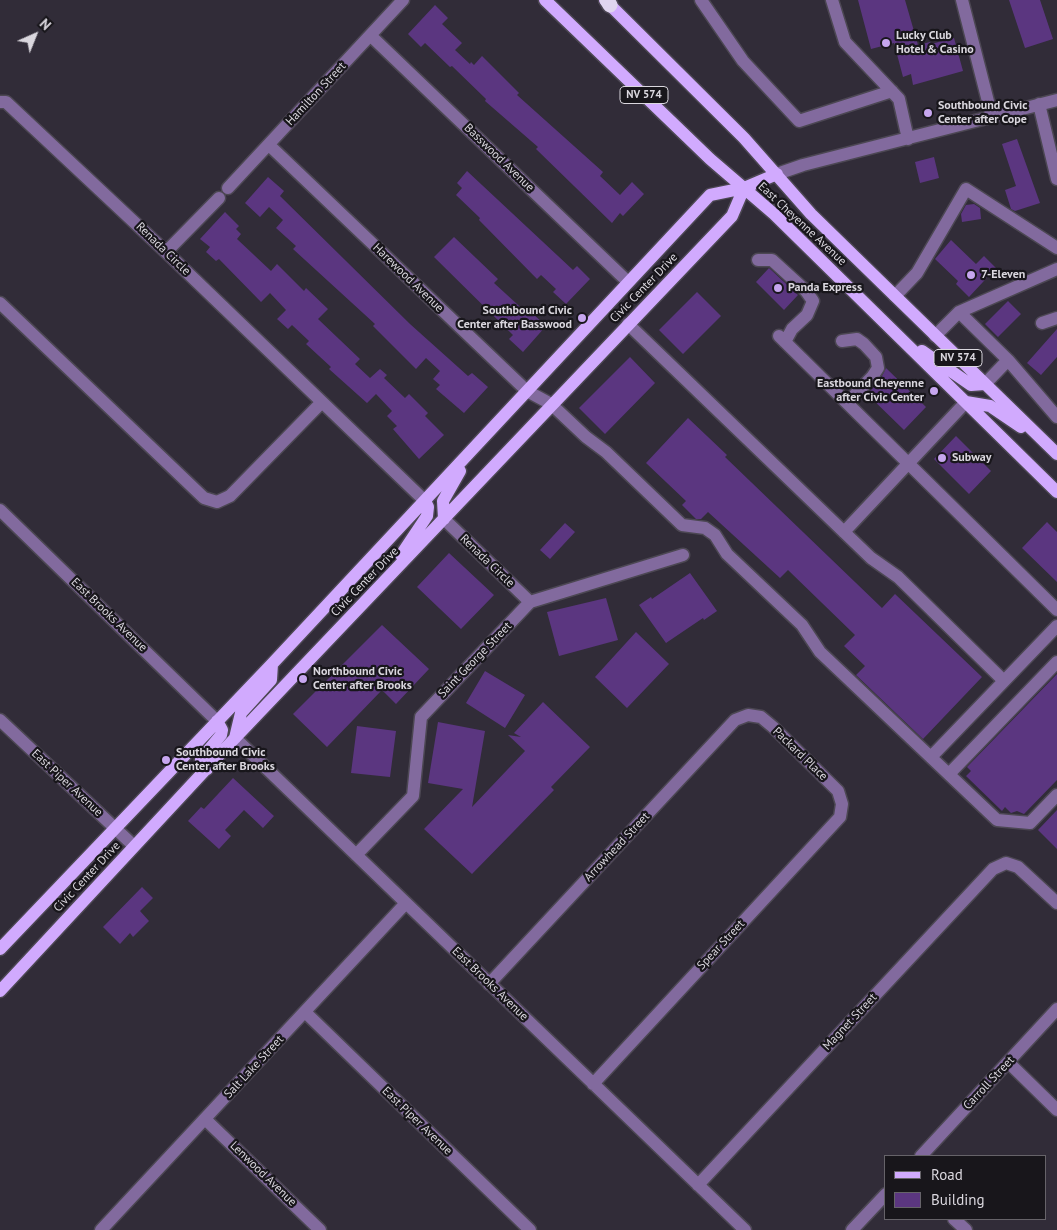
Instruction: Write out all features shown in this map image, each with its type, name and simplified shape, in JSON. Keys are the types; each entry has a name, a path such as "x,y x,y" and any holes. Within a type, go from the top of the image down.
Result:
{"main road":[{"name":"East Cheyenne Avenue","path":"545,0 710,160 774,214 1057,492"},
{"name":"East Cheyenne Avenue","path":"607,2 744,138 811,214 985,384 1054,447"},
{"name":"Civic Center Drive","path":"0,949 272,664 475,448 627,281 710,195 744,188 776,174"},
{"name":"Civic Center Drive","path":"0,991 235,738 732,216 744,188"},
{"path":"897,334 971,385 985,384"},
{"path":"966,402 990,406 1054,447"},
{"path":"444,519 443,502 475,448"},
{"path":"385,580 427,516 428,507 425,501"},
{"path":"235,738 241,713 271,680 272,664"},
{"path":"206,769 201,759 221,735 222,730 217,721"}],"street":[{"name":"Hamilton Street","path":"228,188 403,0"},
{"path":"701,0 743,62 799,120 892,91"},
{"path":"832,0 845,42 899,99 908,139"},
{"path":"962,0 992,117"},
{"name":"Basswood Avenue","path":"371,36 627,281"},
{"name":"Civic Center Drive","path":"776,174 803,165 1057,100"},
{"name":"Renada Circle","path":"0,102 6,102 166,252 425,501"},
{"path":"1039,104 1057,179"},
{"name":"Harewood Avenue","path":"269,145 527,391 551,404 586,438 606,452 682,525 705,528 715,535 727,554 802,625 820,652 997,820 1030,823 1057,795"},
{"path":"895,296 917,273 966,189 1057,248"},
{"path":"166,252 219,198"},
{"path":"758,260 772,260 806,291 813,301 808,315 782,339 1057,610"},
{"path":"936,336 959,312 1057,269"},
{"path":"0,303 204,498 217,502 230,496 322,402"},
{"path":"959,312 1008,360 1057,417"},
{"path":"1042,323 1057,318"},
{"path":"628,324 871,558 898,577 1004,681"},
{"path":"842,341 850,338 857,339 864,344 876,357 878,368 847,403"},
{"path":"985,384 1008,360"},
{"path":"844,532 966,402"},
{"name":"East Brooks Avenue","path":"0,510 217,721"},
{"name":"Renada Circle","path":"444,519 530,602"},
{"name":"Saint George Street","path":"356,855 413,796 421,717 530,602 684,555"},
{"path":"931,757 1057,626"},
{"path":"949,774 1057,662"},
{"name":"Packard Place","path":"748,715 760,718 774,727 838,791 842,804"},
{"name":"Arrowhead Street","path":"489,984 735,720 748,715"},
{"name":"East Piper Avenue","path":"0,720 134,846"},
{"name":"East Brooks Avenue","path":"235,738 745,1230"},
{"name":"Spear Street","path":"593,1084 840,817 842,804"},
{"name":"Magnet Street","path":"698,1185 993,868 1006,863 1018,867 1057,903"},
{"name":"Salt Lake Street","path":"106,1229 205,1119 406,903"},
{"name":"Carroll Street","path":"922,1155 1057,1009"},
{"name":"East Piper Avenue","path":"305,1012 530,1230"},
{"path":"1008,1062 1057,1110"},
{"name":"Lenwood Avenue","path":"205,1119 320,1230"},
{"path":"852,1230 884,1196"},
{"path":"955,1220 966,1230"}],"building":[{"name":"Lucky Club Hotel & Casino","path":"858,0 905,0 918,45 954,38 963,71 913,85 911,74 903,77 894,43 871,49"},
{"path":"1009,0 1040,0 1053,39 1025,48"},
{"path":"435,5 448,18 442,24 462,43 455,50 470,64 471,62 474,65 482,56 519,93 517,95 603,172 600,176 620,195 632,182 644,194 623,216 620,213 612,223 536,149 538,147 485,101 486,99 452,66 450,67 425,43 421,47 408,34"},
{"path":"1017,139 1040,203 1015,211 1011,209 1005,190 1016,186 1002,144"},
{"path":"934,157 939,178 920,183 915,162"},
{"path":"467,171 573,270 577,266 590,279 566,304 553,292 556,289 541,275 537,279 456,195 462,188 457,183"},
{"path":"268,177 284,191 280,196 410,324 468,376 472,373 488,387 464,413 436,389 440,385 433,379 440,371 426,358 416,369 373,326 375,324 293,249 296,246 276,228 283,220 269,207 260,217 245,203"},
{"path":"974,204 980,208 981,219 962,222 961,214 966,205"},
{"path":"225,212 239,226 236,229 241,234 237,239 271,271 277,264 304,291 306,288 328,309 318,319 360,359 355,364 370,378 380,369 387,375 384,378 405,398 409,394 428,413 425,416 444,435 419,459 393,429 397,426 387,416 392,411 376,394 367,403 329,369 331,367 306,344 309,341 292,325 288,329 277,319 286,310 270,293 261,302 219,259 216,261 206,252 210,247 200,239"},
{"path":"454,237 498,279 494,283 529,315 531,312 546,326 523,352 509,339 513,335 434,257"},
{"name":"7-Eleven","path":"951,240 976,264 984,256 996,268 969,297 956,284 958,281 935,259"},
{"name":"Panda Express","path":"769,268 798,295 784,310 756,282"},
{"path":"697,292 721,316 683,354 659,330"},
{"path":"1008,301 1021,314 998,337 985,324"},
{"path":"1057,329 1057,357 1041,375 1027,363"},
{"path":"630,357 655,383 605,434 579,408"},
{"path":"886,368 926,407 904,430 867,394 879,382"},
{"path":"688,418 727,455 725,457 882,608 895,594 982,677 923,739 856,675 865,666 844,646 855,635 788,570 780,578 708,512 701,519 696,519 682,505 686,501 646,463"},
{"path":"956,436 991,471 969,494 934,459"},
{"path":"1047,522 1057,532 1057,582 1022,548"},
{"path":"565,523 575,532 550,559 540,550"},
{"path":"449,553 494,595 461,629 417,587"},
{"path":"690,573 717,611 704,620 703,618 666,643 639,605 651,597 652,599"},
{"path":"606,598 618,640 559,656 547,612"},
{"path":"382,625 429,669 396,704 382,690 327,747 293,714"},
{"path":"636,632 669,664 627,708 595,677"},
{"path":"485,671 525,695 505,728 466,703"},
{"path":"1057,674 1057,780 1024,814 1017,811 1011,813 1005,807 1002,811 966,776 971,771 967,767"},
{"path":"543,702 590,747 551,787 554,790 472,874 424,829 463,789 428,783 438,722 485,731 472,807 525,751 508,735 521,737 514,733"},
{"path":"357,726 396,731 390,777 351,773"},
{"path":"233,778 274,816 263,828 244,810 225,830 231,836 219,849 188,821 201,807 204,809"},
{"path":"1057,810 1057,849 1038,830"},
{"path":"142,887 153,898 140,911 149,921 133,937 130,933 120,944 103,927"}],"place":[{"name":"Lucky Club Hotel & Casino","path":"886,43"},
{"name":"Southbound Civic Center after Cope","path":"928,113"},
{"name":"7-Eleven","path":"971,275"},
{"name":"Panda Express","path":"778,288"},
{"name":"Southbound Civic Center after Basswood","path":"582,318"},
{"name":"Eastbound Cheyenne after Civic Center","path":"934,391"},
{"name":"Subway","path":"942,458"},
{"name":"Northbound Civic Center after Brooks","path":"303,679"},
{"name":"Southbound Civic Center after Brooks","path":"166,760"}]}
